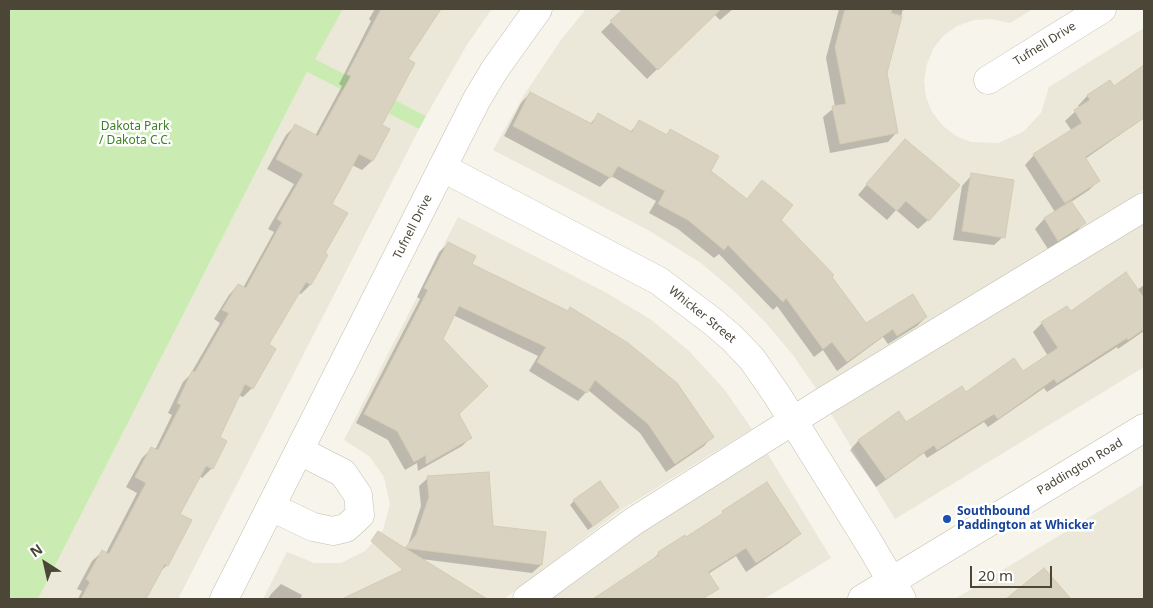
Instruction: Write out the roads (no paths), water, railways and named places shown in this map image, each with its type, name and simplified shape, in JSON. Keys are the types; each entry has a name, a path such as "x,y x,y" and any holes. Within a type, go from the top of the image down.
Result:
{"street":[{"name":"Tufnell Drive","path":"224,599 477,99 494,69 538,9"},
{"name":"Tufnell Drive","path":"988,80 1102,9"},
{"name":"Whicker Street","path":"443,168 660,281 689,302 732,338 752,359 793,420 870,543 896,590"},
{"path":"527,599 634,521 793,420 1144,206"},
{"name":"Paddington Road","path":"862,599 896,590 1144,428"},
{"path":"271,507 313,527 333,531 346,528 360,515 358,495 344,473 300,451"}],"place":[{"name":"Southbound Paddington at Whicker","path":"947,519"}],"park label":[{"name":"Dakota Park / Dakota C.C.","path":"135,134"}]}
